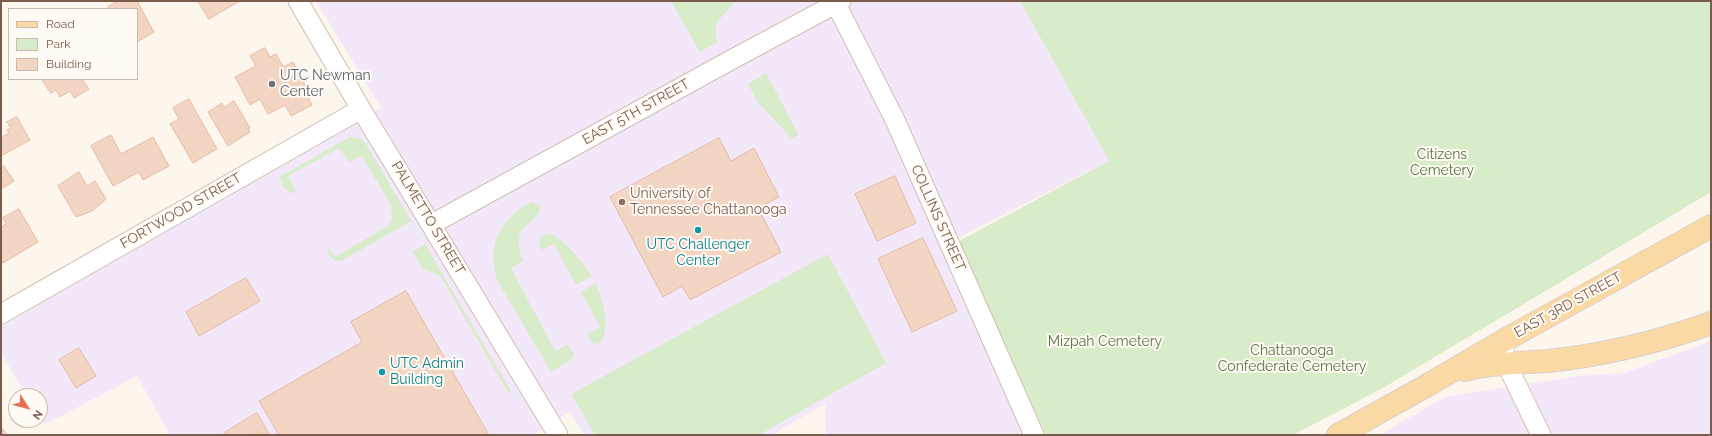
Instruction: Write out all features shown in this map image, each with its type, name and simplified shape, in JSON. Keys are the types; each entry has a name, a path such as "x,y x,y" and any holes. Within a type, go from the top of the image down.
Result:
{"main road":[{"name":"EAST 3RD STREET","path":"1338,435 1503,341 1711,226"},
{"name":"EAST 3RD STREET","path":"1426,386 1462,370 1506,363 1548,361 1589,355 1670,337 1711,323"}],"street":[{"name":"PALMETTO STREET","path":"298,1 361,109 432,224 558,435"},
{"name":"EAST 5TH STREET","path":"432,224 839,2"},
{"name":"COLLINS STREET","path":"839,2 894,120 1034,435"},
{"name":"FORTWOOD STREET","path":"1,314 361,109"},
{"path":"1503,341 1506,363 1541,435"}],"shaded area":[{"name":"University of Tennessee Chattanooga","path":"316,1 1020,1 1109,161 948,243 1034,435 826,435 825,404 772,435 584,435 570,412 533,435 170,435 137,376 48,423 48,388 22,388 1,353 1,326 381,108"},
{"path":"1711,341 1711,435 1379,435 1445,397 1578,376 1624,373"}],"green space":[{"path":"671,1 733,1 733,4 716,25 715,30 718,42 700,52"},
{"name":"Citizens Cemetery","path":"1020,1 1711,1 1711,192 1383,388 1293,435 1046,435 959,241 1109,161"},
{"path":"766,73 798,134 792,139 757,101 748,84"},
{"path":"350,137 361,139 366,144 411,221 341,261 338,261 332,259 328,254 327,252 329,248 335,257 388,226 392,219 391,205 362,156 349,162 339,148 288,176 295,189 295,193 289,192 283,186 279,177"},
{"path":"531,202 540,206 540,211 537,216 523,228 521,232 519,247 523,261 511,268 555,351 567,345 574,353 571,360 551,372 497,280 494,267 495,244 498,234 511,217"},
{"path":"547,234 552,235 565,244 592,276 576,285 554,244 543,250 540,247 539,240 542,236"},
{"path":"425,244 511,391 510,392 507,391 440,275 423,270 413,252"},
{"path":"828,254 886,363 759,435 595,435 571,394"},
{"path":"596,283 605,314 605,331 599,344 592,343 588,335 600,327 581,292"}],"building":[{"path":"118,1 137,1 154,32 138,41 138,8 108,7"},
{"path":"198,1 240,1 209,19"},
{"name":"UTC Newman Center","path":"265,48 270,57 276,54 283,67 293,62 308,91 306,93 312,105 291,116 285,105 268,114 260,99 250,105 235,77 256,66 250,56"},
{"path":"43,80 83,80 89,89 74,98 70,91 60,97 56,90 51,93"},
{"path":"189,99 217,149 193,163 170,124 179,119 173,108"},
{"path":"234,101 250,128 248,130 250,132 228,146 208,112 222,103 224,107"},
{"path":"17,117 30,140 1,156 1,137 9,133 7,130 11,128 7,122"},
{"path":"111,135 121,154 153,137 169,166 143,180 139,172 113,186 91,146"},
{"name":"UTC Challenger Center","path":"719,138 731,161 754,148 779,197 758,208 781,252 690,300 682,286 663,297 610,197"},
{"path":"4,166 14,181 1,189 1,168"},
{"path":"79,172 87,186 95,181 106,199 92,211 76,217 58,186"},
{"path":"895,176 916,223 877,241 855,194"},
{"path":"19,209 38,242 3,263 1,260 1,227 6,224 3,218"},
{"path":"923,238 957,311 912,332 878,259"},
{"path":"246,278 260,301 199,336 186,312"},
{"name":"UTC Admin Building","path":"406,291 489,435 279,435 259,401 362,342 351,322"},
{"path":"79,348 96,376 76,388 59,360"},
{"path":"257,413 269,434 225,435 224,433"},
{"path":"2,428 7,435 1,435"}],"place":[{"name":"UTC Newman Center","path":"272,84"},
{"name":"University of Tennessee Chattanooga","path":"622,202"},
{"name":"UTC Challenger Center","path":"698,230"},
{"name":"UTC Admin Building","path":"382,372"}],"park label":[{"name":"Mizpah Cemetery","path":"1105,342"},
{"name":"Chattanooga Confederate Cemetery","path":"1292,360"}]}
